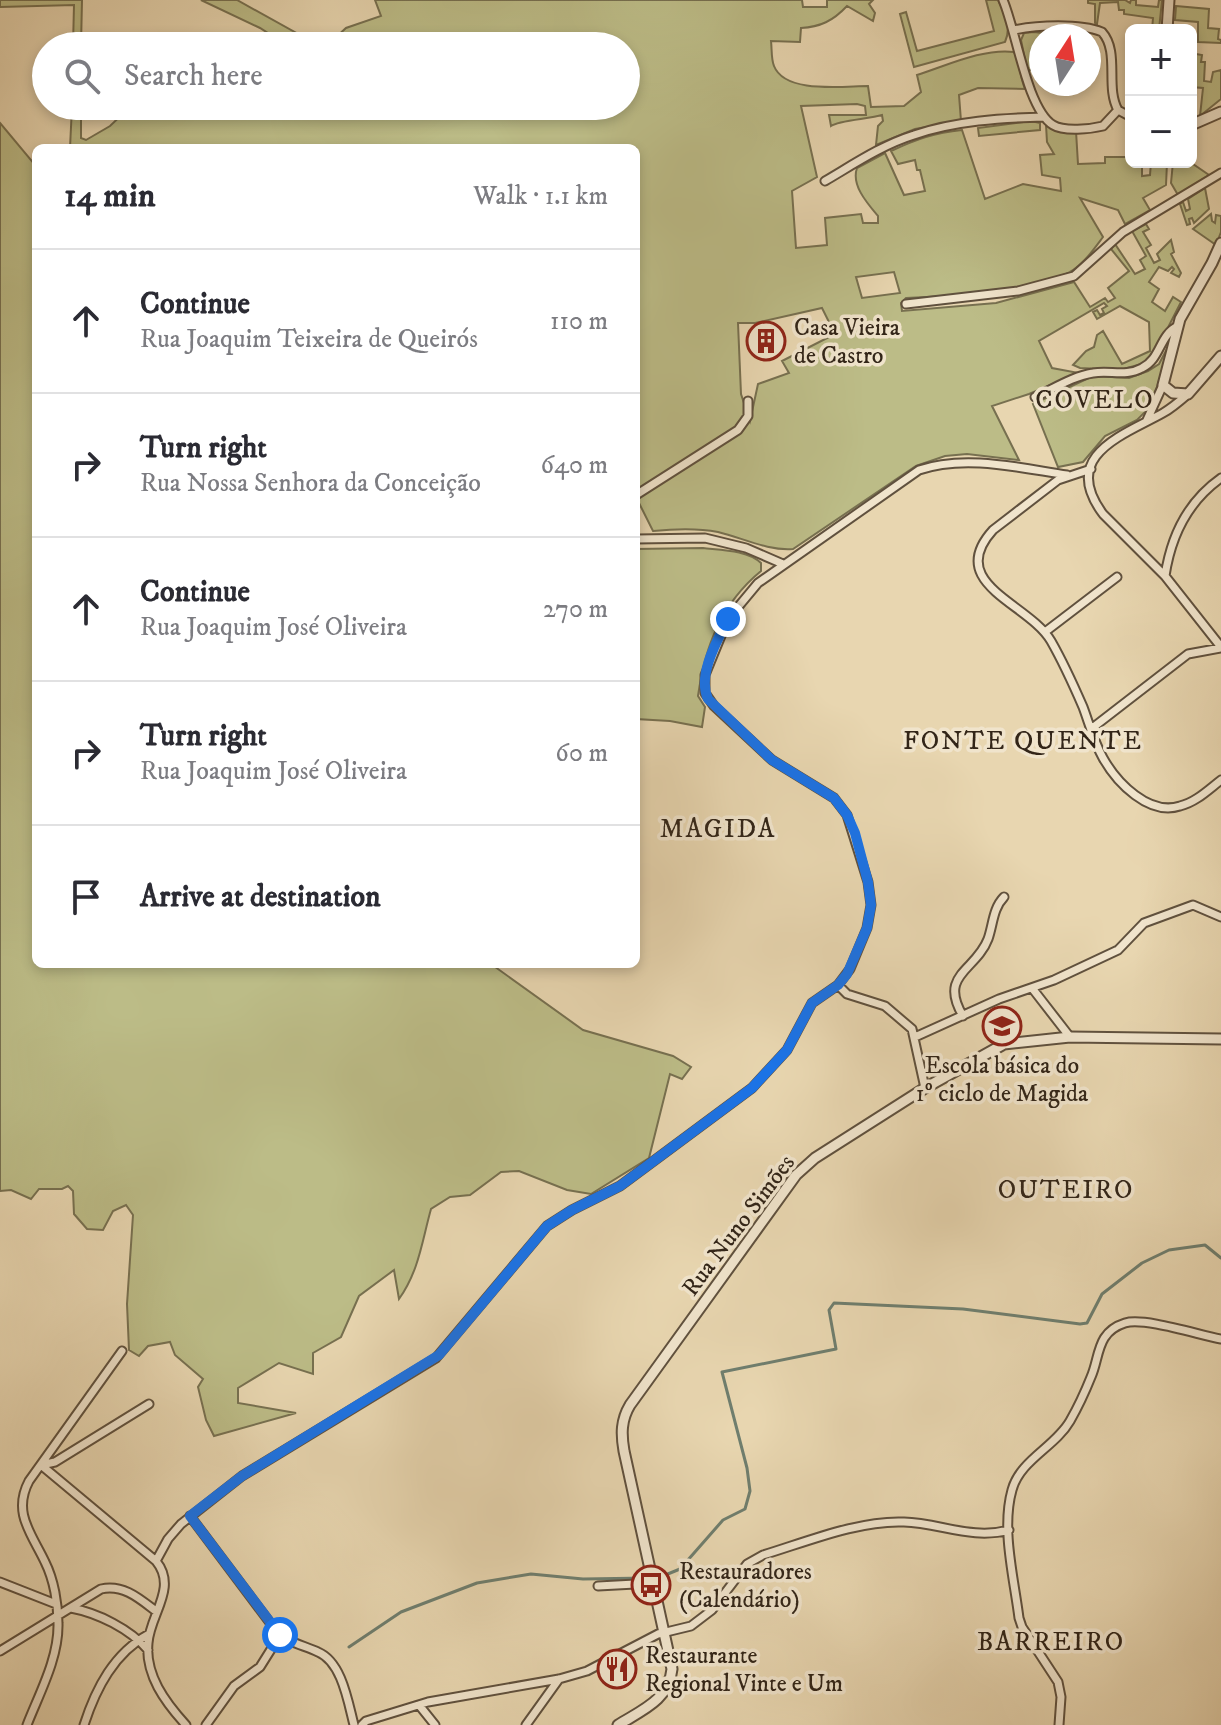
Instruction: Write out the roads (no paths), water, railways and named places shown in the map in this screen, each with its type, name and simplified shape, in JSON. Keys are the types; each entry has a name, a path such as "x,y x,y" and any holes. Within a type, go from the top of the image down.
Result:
{"street":[{"path":"1003,0 1027,82 1044,117 1057,127 1096,128 1107,123 1118,110"},
{"path":"1167,24 1169,0"},
{"path":"1014,30 1053,27 1102,32 1109,45 1113,97 1118,110 1125,114"},
{"path":"1197,122 1221,112"},
{"path":"825,181 875,152 914,135 962,125 1044,117"},
{"path":"906,304 1018,291 1074,276 1123,232 1221,173"},
{"path":"1147,420 1163,385 1178,326 1221,243"},
{"path":"1035,397 1088,374 1138,370 1155,358 1167,334 1178,326"},
{"path":"1091,729 1188,654 1221,648 1165,576 1096,505 1090,485 1091,469 1097,455 1109,442 1167,411 1188,394 1221,356"},
{"path":"1163,385 1173,393 1188,394"},
{"path":"640,492 738,430 748,416 748,401"},
{"path":"156,1561 173,1533 190,1516 242,1476 436,1358 547,1226 620,1186 752,1088 787,1050 812,1003 838,985 850,969 867,928 871,905 855,833 847,815 834,798 772,760 714,706 704,687 713,653 728,619 747,594 783,564 906,478 933,465 964,463 1067,475 1091,469"},
{"path":"1067,475 984,540 978,559 981,574 993,591 1032,618 1045,632 1072,681 1103,758 1139,798 1158,807 1179,807 1193,801 1221,780"},
{"path":"1165,576 1177,529 1190,507 1221,478"},
{"path":"640,539 705,538 746,548 783,564"},
{"path":"1045,632 1117,577"},
{"path":"963,1016 955,1000 955,985 987,941 998,904 1004,897"},
{"path":"915,1037 1118,950 1144,923 1164,914 1193,905 1221,917"},
{"path":"838,985 847,994 885,1006 912,1029 925,1088"},
{"path":"1032,988 1070,1037"},
{"name":"Rua Nuno Simões","path":"618,1725 653,1704 667,1689 672,1669 622,1443 626,1411 796,1175 815,1158 925,1088 1004,1044 1070,1037 1221,1039"},
{"path":"1059,1725 1060,1690 1019,1618 1009,1530 1010,1498 1019,1474 1063,1431 1091,1377 1099,1345 1116,1328 1129,1322 1143,1322 1221,1339"},
{"path":"27,1725 51,1661 57,1616 48,1569 26,1527 22,1507 25,1489 122,1351"},
{"path":"41,1465 55,1462 149,1404"},
{"path":"41,1465 163,1570 164,1593 149,1634 149,1665 156,1684 186,1725"},
{"path":"190,1516 280,1635 329,1658 347,1693 354,1725"},
{"path":"362,1725 366,1721 419,1705 587,1671 666,1632 686,1629 701,1620 747,1564 763,1555 884,1522 921,1523 982,1535 1009,1530"},
{"path":"0,1582 56,1604"},
{"path":"598,1586 654,1583"},
{"path":"0,1651 90,1593 112,1587 133,1594 157,1612"},
{"path":"71,1608 101,1617 138,1640 148,1650"},
{"path":"84,1725 100,1684 138,1640 149,1634"},
{"path":"206,1725 234,1686 257,1670 280,1635"},
{"path":"526,1725 559,1679"},
{"path":"419,1705 435,1725"}],"waterway":[{"path":"658,1578 680,1569 723,1520 745,1509 750,1491 747,1468 722,1372 836,1349 829,1310 834,1303 963,1309 1080,1324 1087,1323 1102,1294 1142,1263 1169,1250 1205,1245 1221,1258"},
{"path":"349,1647 401,1612 477,1583 531,1574 583,1579 648,1578"}],"place":[{"name":"Casa Vieira de Castro","path":"766,341"},
{"name":"Escola básica do 1º ciclo de Magida","path":"1002,1026"},
{"name":"Restauradores (Calendário)","path":"651,1585"},
{"name":"Restaurante Regional Vinte e Um","path":"617,1669"}],"district":[{"name":"COVELO","path":"1095,399"},
{"name":"FONTE QUENTE","path":"1023,740"},
{"name":"MAGIDA","path":"718,828"},
{"name":"OUTEIRO","path":"1066,1189"},
{"name":"BARREIRO","path":"1051,1641"}]}
